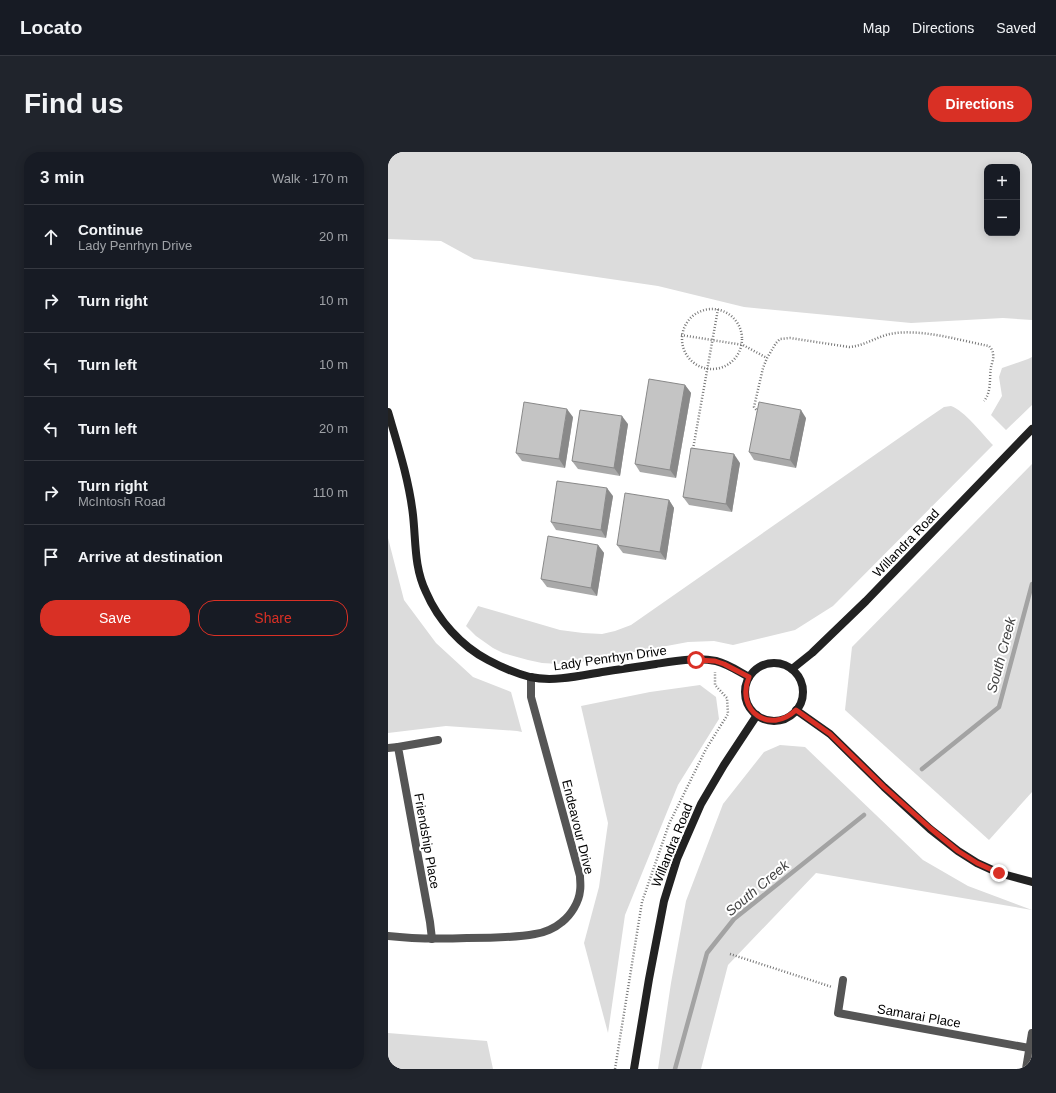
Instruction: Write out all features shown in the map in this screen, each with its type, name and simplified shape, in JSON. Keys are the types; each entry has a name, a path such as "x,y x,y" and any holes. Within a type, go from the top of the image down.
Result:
{"main road":[{"name":"Lady Penrhyn Drive","path":"388,412 408,486 413,516 417,566 426,592 439,617 461,642 478,655 502,667 531,677 574,677 670,662 696,660 715,661 749,677"},
{"name":"Willandra Road","path":"792,669 812,653 866,601 1032,430"},
{"path":"769,663 785,665 798,675 802,683 803,692 801,702 796,710 785,718 778,720 763,718 757,715 748,704 745,690 749,677 754,670 769,663"},
{"path":"796,710 830,734 884,787 918,818 958,851 977,863 999,873 1032,882"},
{"name":"Willandra Road","path":"634,1069 664,900 677,859 701,804 724,765 757,715"}],"street":[{"name":"Endeavour Drive","path":"388,936 432,939 488,938 536,934 552,929 563,922 576,904 580,891 580,876 531,697 531,677"},
{"path":"388,748 438,740"},
{"name":"Friendship Place","path":"398,747 432,939"},
{"name":"Samarai Place","path":"843,980 838,1013 1029,1048"},
{"path":"1026,1069 1032,1033"}],"path":[{"path":"708,309 718,309 726,312 739,324 742,332 743,345 739,354 729,365 722,369 707,369 693,363 687,357 682,346 681,335 686,323 692,316 708,309"},
{"path":"693,449 718,309"},
{"path":"759,412 754,407 762,368 776,343 780,339 785,338 857,347 889,334 914,332 989,346 994,354 990,372 990,388 987,398 984,401"},
{"path":"681,335 743,345 767,358"},
{"path":"730,954 842,991"}],"shaded area":[{"path":"388,152 1032,152 1032,320 1003,318 911,323 744,307 658,286 474,259 441,241 388,239"},
{"path":"1032,357 1032,405 1006,430 991,415 1002,396 999,377 1002,368"},
{"path":"951,406 962,412 993,445 833,606 795,630 733,645 714,641 688,642 581,662 559,664 542,663 503,653 476,636 466,626 478,606 560,630 583,633 602,634 631,625 922,422 944,407"},
{"path":"1032,464 1032,792 989,840 845,710 852,647"},
{"path":"388,538 404,600 436,643 473,677 511,692 522,732 446,726 388,733"},
{"path":"700,685 716,697 719,719 678,785 625,915 608,1033 584,943 599,887 608,823 581,706 650,692"},
{"path":"780,745 805,747 923,860 968,886 1032,910 816,873 728,965 701,1069 658,1069 671,983 686,901 723,804 764,752"},
{"path":"388,1033 487,1041 493,1069 388,1069"}],"building":[{"path":"649,379 685,385 670,470 635,464"},
{"path":"524,402 567,409 559,459 516,453"},
{"path":"759,402 801,410 790,460 749,452"},
{"path":"580,410 622,416 614,468 572,461"},
{"path":"691,448 734,454 726,504 683,497"},
{"path":"557,481 607,488 601,530 551,522"},
{"path":"625,493 669,500 660,552 617,545"},
{"path":"548,536 598,545 591,588 541,579"}],"waterway":[{"name":"South Creek","path":"922,769 999,707 1032,584"},
{"name":"South Creek","path":"675,1069 707,953 734,919 864,815"}],"route":[{"path":"696,660 715,661 749,677 745,690 746,697 748,704 757,715 770,720 778,720 791,715 796,710 812,720 830,734 884,787 958,851 977,863 999,873"}]}
